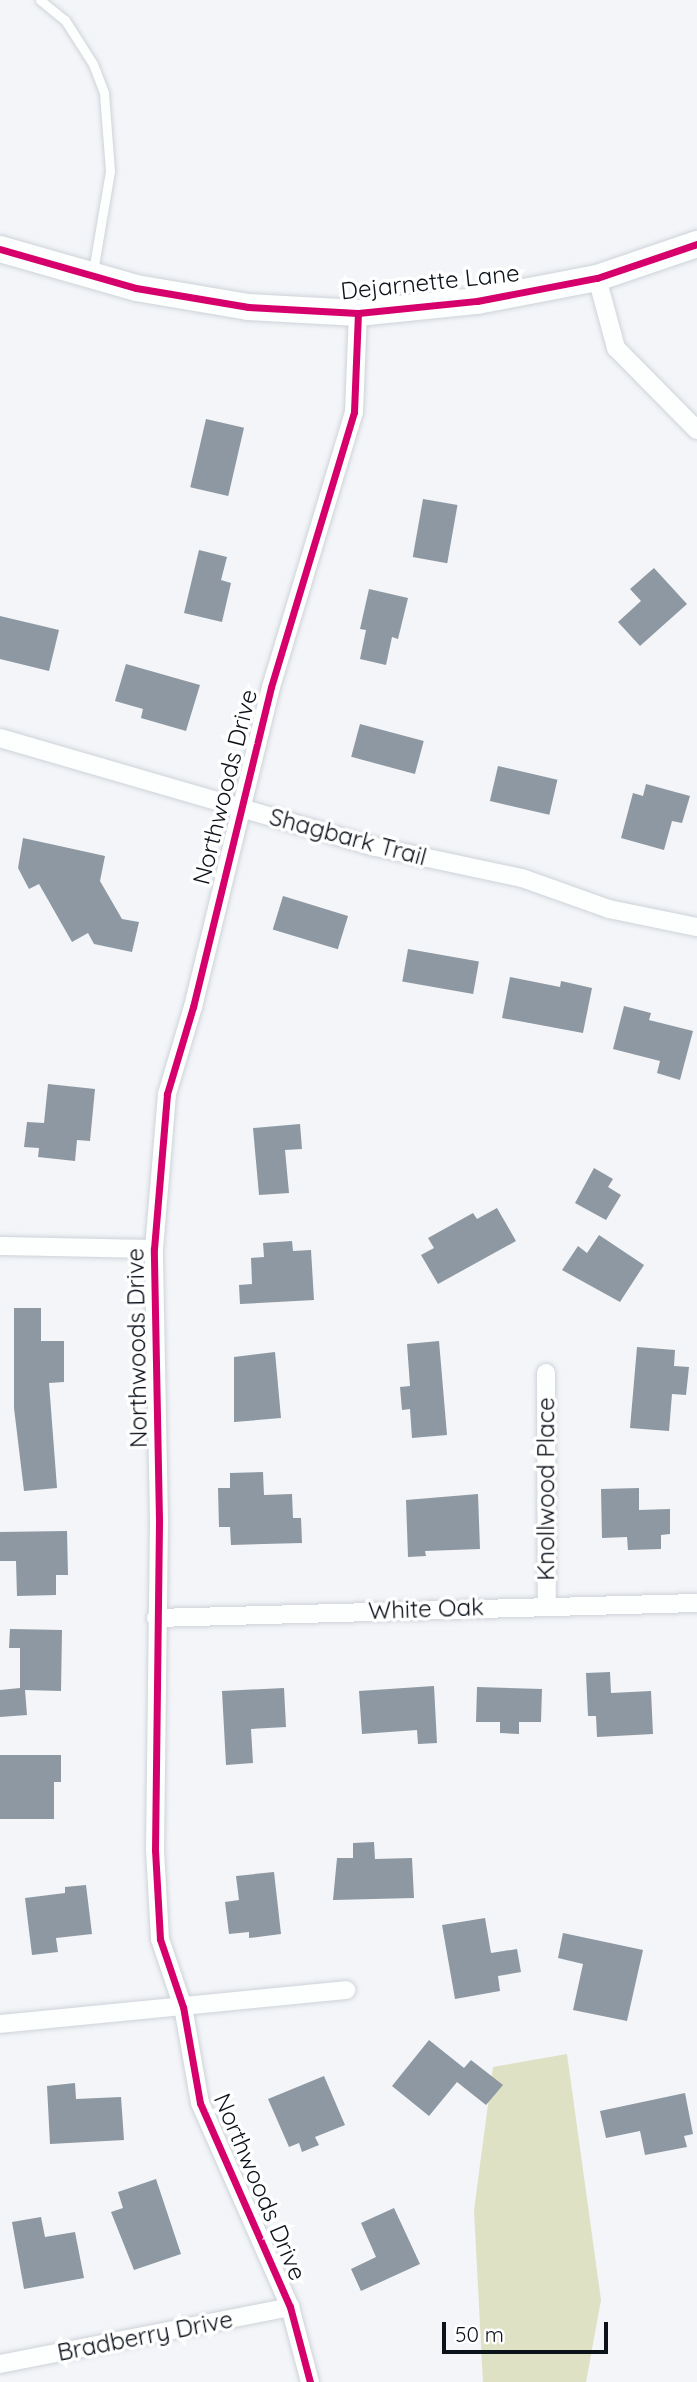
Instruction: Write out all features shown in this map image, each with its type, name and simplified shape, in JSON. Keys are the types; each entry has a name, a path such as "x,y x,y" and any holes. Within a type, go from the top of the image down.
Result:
{"main road":[{"name":"Dejarnette Lane","path":"0,249 136,288 248,307 358,313 477,301 597,278 697,244"}],"street":[{"path":"597,278 616,348 697,430"},
{"name":"Northwoods Drive","path":"310,2382 290,2307 200,2103 183,2007 160,1939 155,1850 159,1520 154,1249 167,1094 243,809 271,687 354,412 358,313"},
{"name":"Shagbark Trail","path":"0,738 376,847 522,878 609,909 697,927"},
{"path":"0,1246 154,1249"},
{"name":"Knollwood Place","path":"546,1373 547,1605"},
{"name":"White Oak","path":"156,1618 547,1605 697,1603"},
{"path":"0,2024 346,1990"},
{"name":"Bradberry Drive","path":"0,2364 290,2307"}],"lane":[{"path":"40,0 65,20 93,64 104,93 110,171 93,275"}],"green space":[{"path":"567,2054 601,2300 586,2382 483,2382 474,2210 493,2067"}],"building":[{"path":"206,419 244,428 228,496 190,487"},
{"path":"423,499 457,505 447,563 413,557"},
{"path":"199,550 227,557 221,580 231,583 222,622 184,613"},
{"path":"654,568 687,604 640,646 618,622 641,601 630,589"},
{"path":"369,589 408,598 398,639 392,637 386,665 360,659 366,630 360,629"},
{"path":"0,616 59,630 49,671 0,659"},
{"path":"126,664 200,685 186,731 141,718 143,709 115,701"},
{"path":"360,724 424,741 415,774 351,757"},
{"path":"498,766 557,780 549,815 490,801"},
{"path":"646,784 690,796 682,823 672,821 664,850 621,838 633,793 643,796"},
{"path":"23,838 105,856 100,881 122,919 139,922 132,952 94,944 88,933 72,942 39,884 29,889 18,868"},
{"path":"283,896 348,916 338,949 273,929"},
{"path":"408,949 479,962 473,994 402,981"},
{"path":"510,977 560,987 561,981 592,988 583,1033 502,1018"},
{"path":"624,1006 651,1013 649,1020 693,1031 680,1080 657,1073 660,1061 613,1049"},
{"path":"48,1084 95,1089 90,1141 77,1140 75,1161 38,1157 39,1148 24,1147 27,1122 44,1123"},
{"path":"300,1124 302,1149 285,1150 289,1193 259,1195 253,1128"},
{"path":"594,1168 613,1179 608,1187 621,1195 606,1220 575,1203"},
{"path":"497,1208 516,1241 438,1284 421,1255 434,1248 428,1238 473,1213 477,1219"},
{"path":"599,1235 644,1265 620,1302 562,1270 578,1246 587,1253"},
{"path":"292,1241 293,1251 311,1250 314,1300 240,1304 239,1285 252,1284 251,1258 264,1257 263,1243"},
{"path":"14,1308 41,1308 41,1341 64,1341 64,1382 49,1383 57,1488 24,1491 14,1408"},
{"path":"439,1341 447,1435 412,1438 410,1409 402,1410 400,1387 410,1386 407,1344"},
{"path":"637,1347 675,1350 674,1366 689,1367 686,1395 672,1394 669,1431 630,1428"},
{"path":"275,1352 281,1418 234,1422 234,1357"},
{"path":"263,1472 264,1495 292,1494 293,1518 301,1518 302,1543 231,1545 230,1527 219,1527 218,1488 230,1488 230,1473"},
{"path":"639,1488 639,1510 670,1509 670,1534 661,1535 661,1549 628,1550 627,1537 602,1538 601,1489"},
{"path":"478,1494 480,1549 425,1551 426,1556 408,1557 406,1500"},
{"path":"67,1531 68,1575 56,1575 56,1595 17,1596 16,1561 0,1561 0,1532"},
{"path":"10,1629 62,1630 61,1691 25,1690 27,1715 0,1717 0,1690 20,1688 20,1648 9,1648"},
{"path":"610,1672 611,1693 651,1691 653,1734 597,1737 596,1716 588,1716 586,1673"},
{"path":"434,1686 437,1743 418,1744 417,1730 362,1734 359,1691"},
{"path":"477,1687 542,1689 541,1722 519,1722 519,1734 500,1733 500,1722 476,1722"},
{"path":"284,1688 286,1727 251,1729 253,1763 226,1765 222,1691"},
{"path":"0,1755 61,1755 61,1782 54,1782 54,1819 0,1819"},
{"path":"374,1842 375,1859 412,1858 414,1898 333,1900 337,1858 353,1858 353,1843"},
{"path":"274,1872 281,1934 249,1938 249,1932 229,1934 225,1902 239,1900 236,1876"},
{"path":"86,1885 92,1934 56,1938 58,1952 32,1955 25,1898 65,1893 65,1887"},
{"path":"485,1918 491,1953 517,1949 521,1972 498,1976 500,1991 455,1999 442,1925"},
{"path":"563,1933 643,1950 627,2021 573,2010 583,1964 558,1958"},
{"path":"429,2040 464,2068 471,2060 503,2085 486,2105 457,2082 429,2116 392,2086"},
{"path":"324,2076 345,2125 315,2137 319,2145 302,2152 299,2143 289,2147 268,2099"},
{"path":"75,2083 76,2099 121,2097 124,2140 50,2144 47,2086"},
{"path":"685,2093 693,2134 684,2136 687,2147 645,2155 640,2131 606,2138 600,2111"},
{"path":"156,2179 181,2254 134,2270 111,2212 123,2208 118,2192"},
{"path":"394,2208 420,2264 361,2291 351,2269 376,2257 361,2223"},
{"path":"41,2217 45,2237 75,2232 84,2278 24,2289 12,2222"}],"cycle path":[{"path":"0,249 136,288 248,307 358,313 477,301 597,278 697,244"},
{"path":"310,2382 290,2307 200,2103 183,2007 160,1939 155,1850 159,1520 154,1249 167,1094 193,1007 271,687 354,412 358,313"}]}
